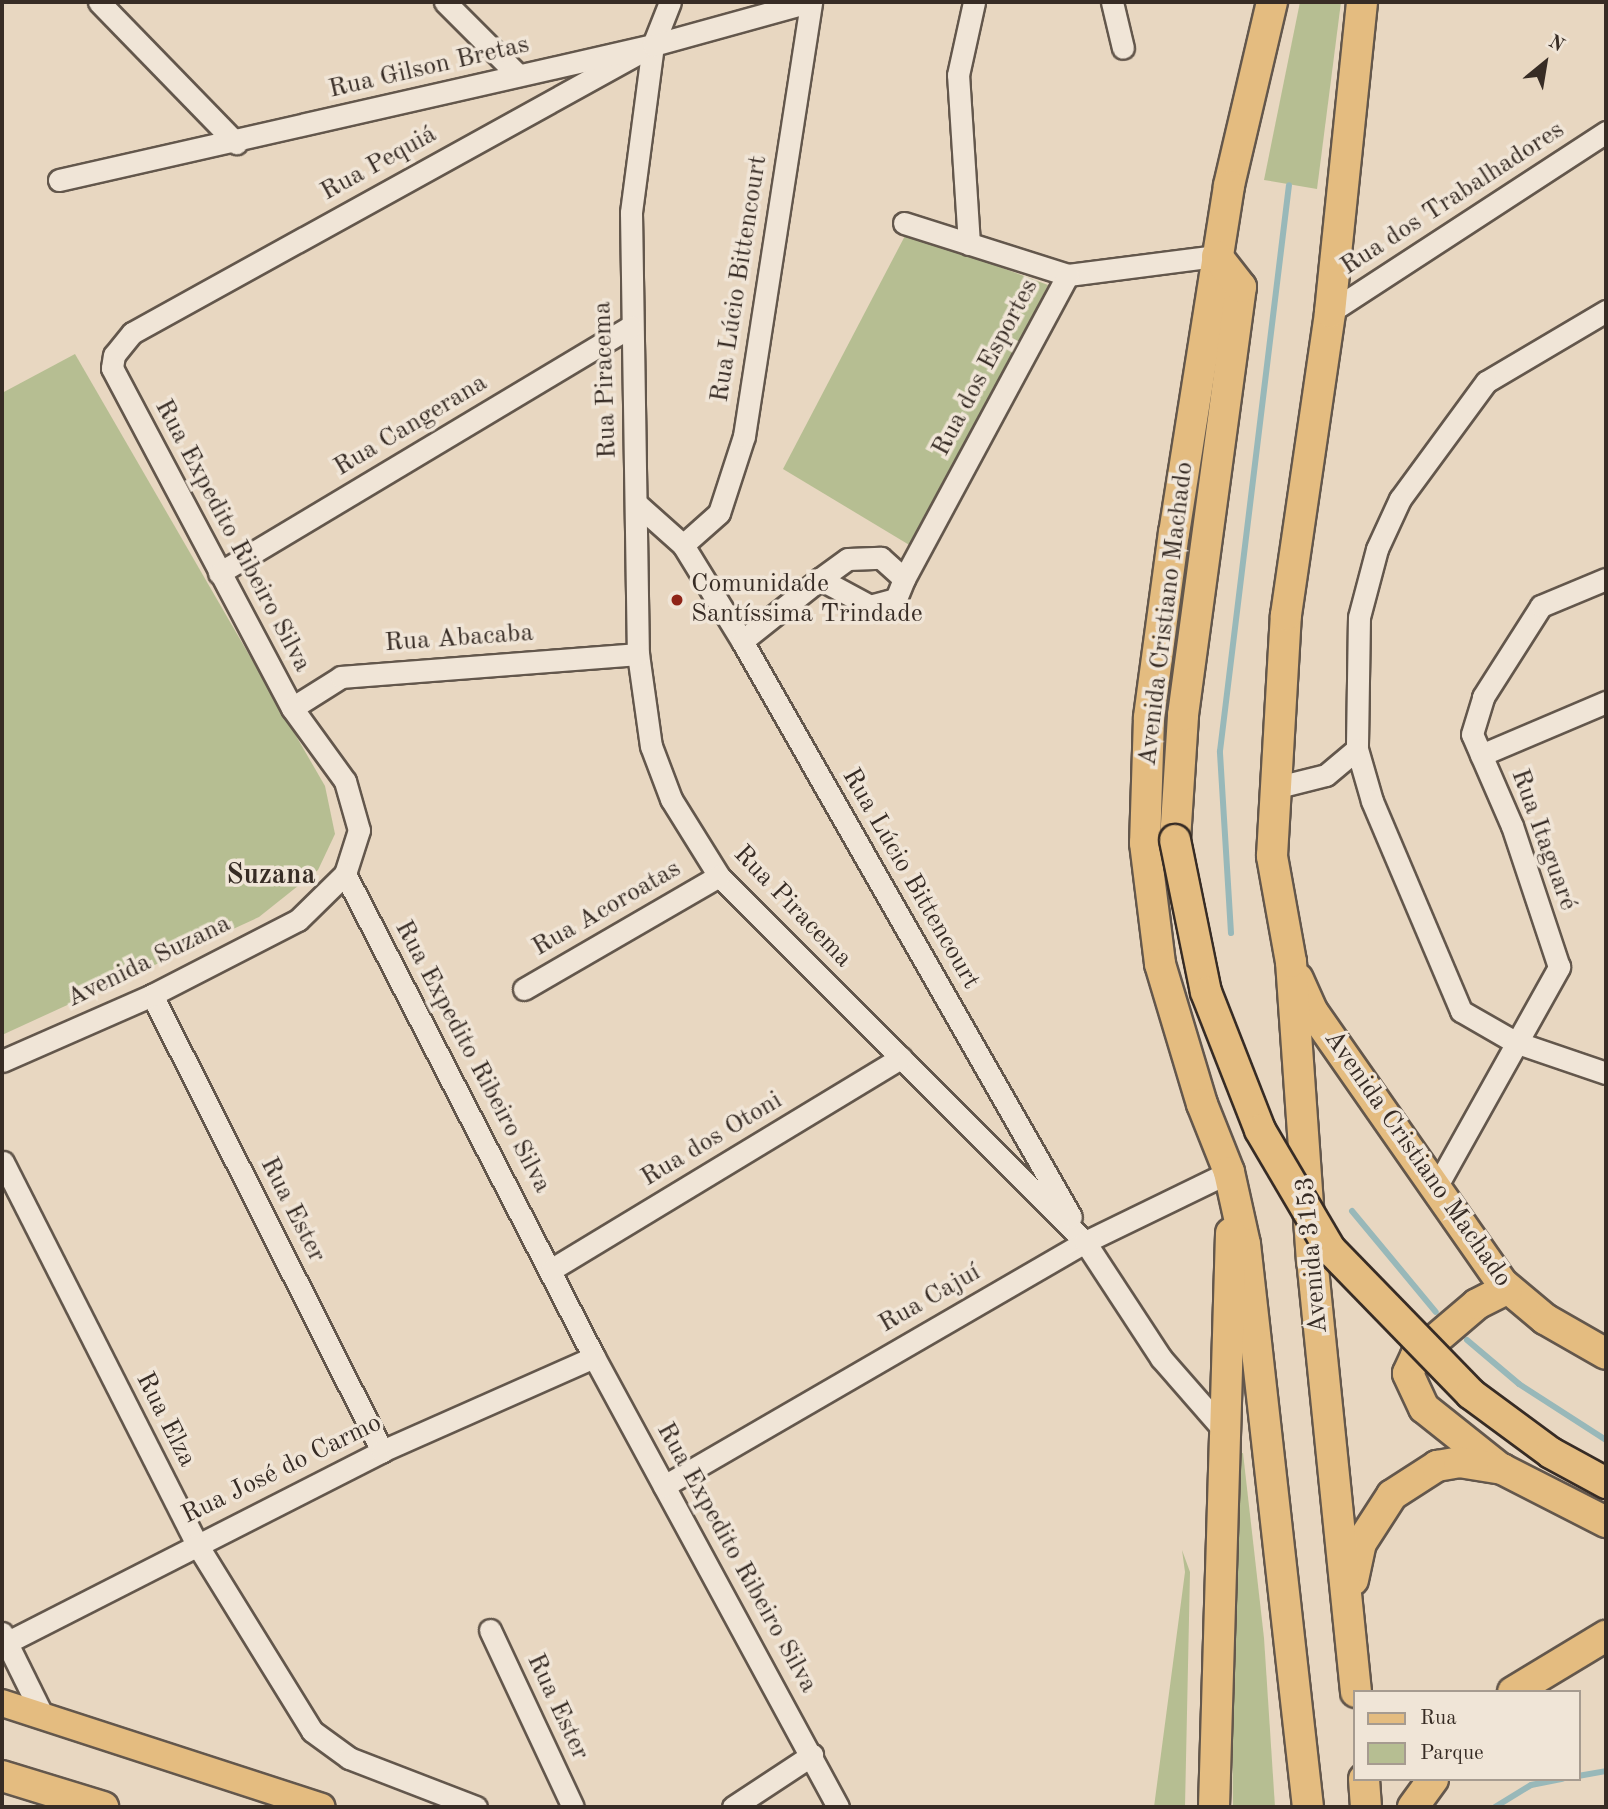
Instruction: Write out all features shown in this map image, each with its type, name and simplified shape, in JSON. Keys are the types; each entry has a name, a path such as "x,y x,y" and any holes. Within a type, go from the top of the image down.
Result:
{"highway":[{"name":"Avenida Cristiano Machado","path":"1232,1183 1202,1104 1160,964 1145,843 1149,718 1217,256 1272,2"},
{"path":"1278,787 1286,615 1330,312 1363,2"},
{"name":"Avenida Cristiano Machado","path":"1217,256 1241,287 1183,715 1175,840 1206,992 1260,1130 1330,1249 1471,1394 1552,1453 1606,1483"},
{"name":"Avenida 3153","path":"1278,787 1272,856 1291,962 1312,1262 1349,1594 1356,1690"},
{"name":"Avenida Cristiano Machado","path":"1291,962 1313,1012 1434,1191 1507,1289 1606,1354"},
{"path":"1214,1807 1222,1428 1232,1183"},
{"path":"1232,1183 1267,1424 1308,1807"},
{"path":"1507,1289 1469,1311 1431,1344 1408,1373 1415,1397 1502,1469 1606,1522"},
{"path":"1349,1594 1361,1544 1392,1495 1419,1473 1459,1462 1502,1469"},
{"path":"1516,1690 1606,1636"},
{"path":"2,1776 103,1807"},
{"path":"1364,1781 1366,1807"},
{"path":"1413,1807 1432,1781"}],"main road":[{"path":"2,1703 322,1807"}],"street":[{"path":"99,2 236,143"},
{"path":"445,2 518,75"},
{"name":"Rua Piracema","path":"670,2 653,45 631,213 631,326 638,504 638,654 651,746 671,799 719,876 1085,1242 1161,1358 1222,1428"},
{"path":"747,2 767,14"},
{"name":"Rua Gilson Bretas","path":"59,180 236,143 653,45 810,2"},
{"name":"Rua Lúcio Bittencourt","path":"683,545 719,513 744,436 810,2"},
{"path":"969,244 958,75 974,2"},
{"path":"1112,2 1123,48"},
{"name":"Rua Pequiá","path":"132,332 653,45"},
{"name":"Rua dos Trabalhadores","path":"1330,312 1606,132"},
{"name":"Rua dos Esportes","path":"820,579 870,606 896,599 904,579 1068,275 904,223"},
{"path":"1068,275 1217,256"},
{"path":"1606,311 1486,382 1401,499 1377,549 1359,617 1357,749 1372,801 1461,1012 1515,1042 1606,1073"},
{"name":"Rua Cangerana","path":"219,573 631,326"},
{"name":"Rua Expedito Ribeiro Silva","path":"132,332 114,355 112,368 292,708 345,781 359,830 345,874 551,1269 594,1357 838,1807"},
{"name":"Rua Lúcio Bittencourt","path":"638,504 683,545 742,640 1085,1242"},
{"path":"742,640 848,559 866,556 900,569 904,579"},
{"name":"Rua Itaguaré","path":"1515,1042 1559,967 1472,734 1483,697 1541,606 1606,579"},
{"name":"Rua Abacaba","path":"292,708 341,677 638,654"},
{"path":"1481,755 1606,702"},
{"path":"1278,787 1325,775 1357,749"},
{"name":"Avenida Suzana","path":"2,1061 152,995 298,920 345,874"},
{"name":"Rua Acoroatas","path":"524,989 719,876"},
{"name":"Rua Ester","path":"152,995 382,1451"},
{"path":"1434,1191 1515,1042"},
{"name":"Rua dos Otoni","path":"551,1269 901,1058"},
{"name":"Rua Elza","path":"3,1162 196,1543 312,1731 349,1758 476,1807"},
{"name":"Rua Cajuí","path":"664,1486 1085,1242 1232,1183"},
{"name":"Rua José do Carmo","path":"3,1640 382,1451 594,1357"},
{"name":"Rua Ester","path":"490,1630 572,1807"},
{"path":"3,1640 43,1716"},
{"path":"733,1807 812,1755"}],"green space":[{"path":"1300,2 1341,2 1317,189 1264,180"},
{"path":"907,232 1048,285 916,549 783,469"},
{"path":"75,354 325,786 335,834 318,870 259,917 2,1035 2,393"},
{"path":"1243,1453 1264,1638 1275,1807 1233,1807 1231,1638 1236,1454"},
{"path":"1182,1550 1190,1572 1185,1807 1154,1807 1185,1572"}],"waterway":[{"path":"1231,933 1220,751 1289,185"},
{"path":"1352,1211 1436,1312"},
{"path":"1467,1340 1519,1384 1606,1440"},
{"path":"1580,1776 1606,1771"},
{"path":"1495,1807 1531,1785 1552,1781"}],"place":[{"name":"Comunidade Santíssima Trindade","path":"677,600"}],"district":[{"name":"Suzana","path":"271,876"}]}
